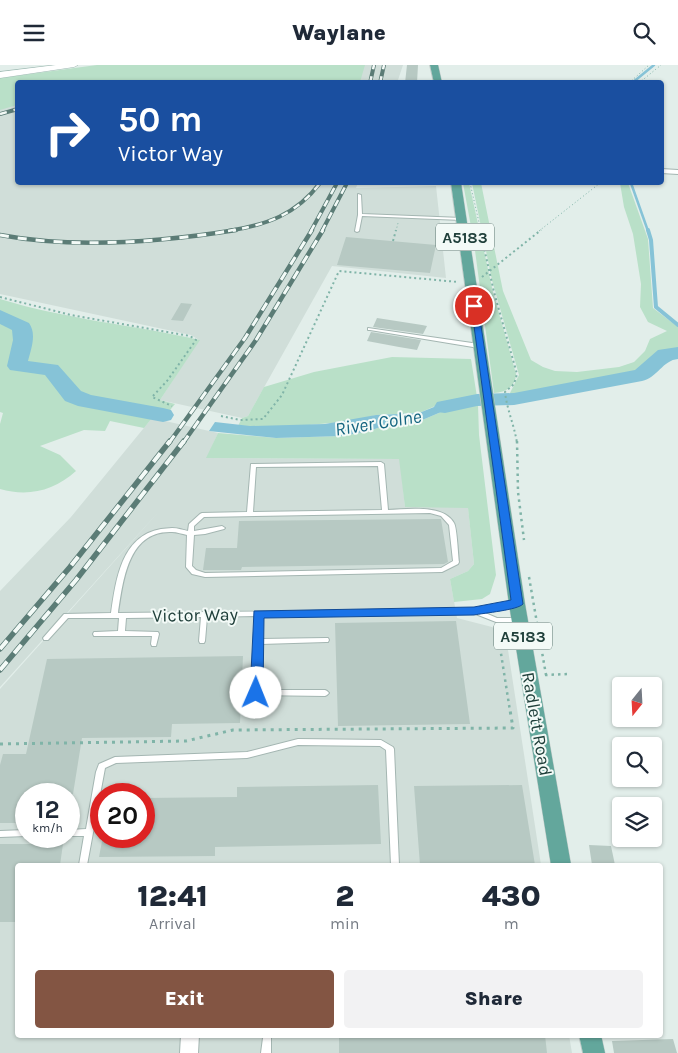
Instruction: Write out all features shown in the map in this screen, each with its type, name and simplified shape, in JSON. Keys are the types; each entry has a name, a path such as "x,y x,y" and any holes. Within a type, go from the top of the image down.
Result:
{"main road":[{"path":"0,75 74,65"},
{"path":"434,65 437,80"},
{"name":"A5183","path":"456,185 472,284"},
{"name":"Radlett Road","path":"472,284 479,346 519,612 561,863"},
{"path":"591,1038 594,1053"}],"street":[{"path":"664,171 678,172"},
{"path":"189,1053 190,1038"}],"lane":[{"path":"357,231 360,215 359,195"},
{"path":"360,215 462,219"},
{"path":"370,329 479,346"},
{"path":"250,513 253,465 381,464 385,511"},
{"path":"430,511 449,519 452,524 456,562 442,570 205,575 194,573 189,567 191,525 202,515 250,513 430,511"},
{"path":"114,615 126,560 137,542 144,536 170,529 190,534 222,528"},
{"name":"Victor Way","path":"46,638 66,617 474,611 494,606 519,612"},
{"name":"Victor Way","path":"474,611 496,620 519,612"},
{"path":"258,614 256,693 325,693"},
{"path":"202,641 204,615"},
{"path":"121,633 122,616"},
{"path":"96,634 156,634 154,644"},
{"path":"257,642 326,640"},
{"path":"83,863 100,771 102,766 108,762 156,757 247,755 298,742 380,743 390,749 395,863"},
{"path":"0,834 15,833"},
{"path":"80,833 88,833"},
{"path":"266,1053 267,1038"}],"path":[{"path":"632,80 649,65"},
{"path":"643,80 661,65"},
{"path":"470,185 489,272 517,374 514,384 504,392 507,409 513,419 518,451 518,492 524,541"},
{"path":"221,416 240,420 263,419 282,395 339,271 472,284 598,185"},
{"path":"0,297 46,311 69,313 190,336 196,341 167,381 152,397 172,406"},
{"path":"528,569 546,675"},
{"path":"0,744 186,741 232,730 514,728 496,620"},
{"path":"529,675 568,674"}],"shaded area":[{"path":"121,65 403,65 398,80 15,80 15,185 357,185 356,188 436,186 446,278 332,266 248,416 242,418 160,400 199,340 191,335 0,294 0,81"},
{"path":"152,418 218,433 207,458 400,459 405,507 468,507 474,564 468,571 450,579 457,618 492,627 506,637 541,863 15,863 15,1038 570,1038 572,1053 0,1053 0,689 162,508 0,687 0,591 71,517"}],"green space":[{"path":"97,65 365,65 361,80 15,80 15,106 0,110 0,78"},
{"path":"463,185 469,185 493,292 516,374 512,385 498,393 494,393 474,243"},
{"path":"472,185 481,185 503,291 531,360 555,371 577,372 619,367 634,362 645,351 650,339 667,331 648,322 640,307 641,284 633,234 624,207 620,185 629,185 648,239 653,308 678,327 678,352 662,352 639,375 511,396 510,393 519,375 492,280"},
{"path":"0,299 49,312 200,340 160,400 175,404 162,420 152,418 144,428 110,421 105,431 84,430 40,446 60,455 76,471 50,488 40,491 21,492 0,489 0,424 3,413 0,412 0,320 16,328 22,326 0,315"},
{"path":"392,357 471,359 477,397 440,404 419,413 376,415 353,421 286,427 238,426 242,418 248,416 264,387 314,372"},
{"path":"478,405 479,435 496,575 490,594 482,599 454,602 450,579 468,571 474,564 468,508 405,507 399,459 206,458 218,433 276,438 342,436 370,431 390,423 420,421 448,409"}],"water":[{"path":"477,397 478,405 448,409 420,421 390,423 370,431 342,436 276,438 209,431 215,422 250,426 325,424 376,415 419,413 449,401"}],"building":[{"path":"407,65 418,65 417,80 405,80"},
{"path":"346,237 436,245 430,273 337,265"},
{"path":"181,303 192,304 183,321 171,320"},
{"path":"377,318 427,326 423,334 373,327"},
{"path":"371,332 421,340 417,350 367,341"},
{"path":"441,519 448,562 444,564 242,567 241,570 203,570 206,548 237,548 239,521"},
{"path":"456,621 470,724 338,726 335,623"},
{"path":"243,656 240,723 172,724 171,737 82,738 75,783 15,783 15,823 0,823 0,765 3,754 26,754 47,659"},
{"path":"378,785 381,844 215,847 215,856 99,857 101,848 155,848 155,798 237,797 237,787"},
{"path":"522,785 535,863 420,863 414,786"},
{"path":"0,844 15,844 15,848 62,848 60,863 15,863 15,922 0,922"},
{"path":"589,845 611,846 615,863 592,863"},
{"path":"339,1038 545,1038 547,1053 339,1053"},
{"path":"673,1039 677,1053 614,1053 612,1041"}],"waterway":[{"path":"636,80 654,65"},
{"path":"632,185 648,231"},
{"path":"648,230 651,240 656,307 678,325"},
{"name":"River Colne","path":"0,316 22,327 23,340 17,366 51,369 73,396 86,401 163,415"},
{"name":"River Colne","path":"445,407 477,400 514,399 642,375 665,354 678,353"}],"railway":[{"path":"371,80 374,65"},
{"path":"381,80 384,65"},
{"path":"0,114 15,110"},
{"path":"228,231 267,222 279,217 301,203 318,185"},
{"path":"311,231 336,185"},
{"path":"322,231 346,185"},
{"path":"0,235 58,242 88,243 148,241 236,230"},
{"path":"169,443 245,338 312,230"},
{"path":"183,443 256,340 323,230"},
{"path":"0,649 70,567 170,441"},
{"path":"0,670 76,580 184,441"}],"route":[{"path":"256,693 258,614 474,611 494,606 517,604 474,306"}]}
